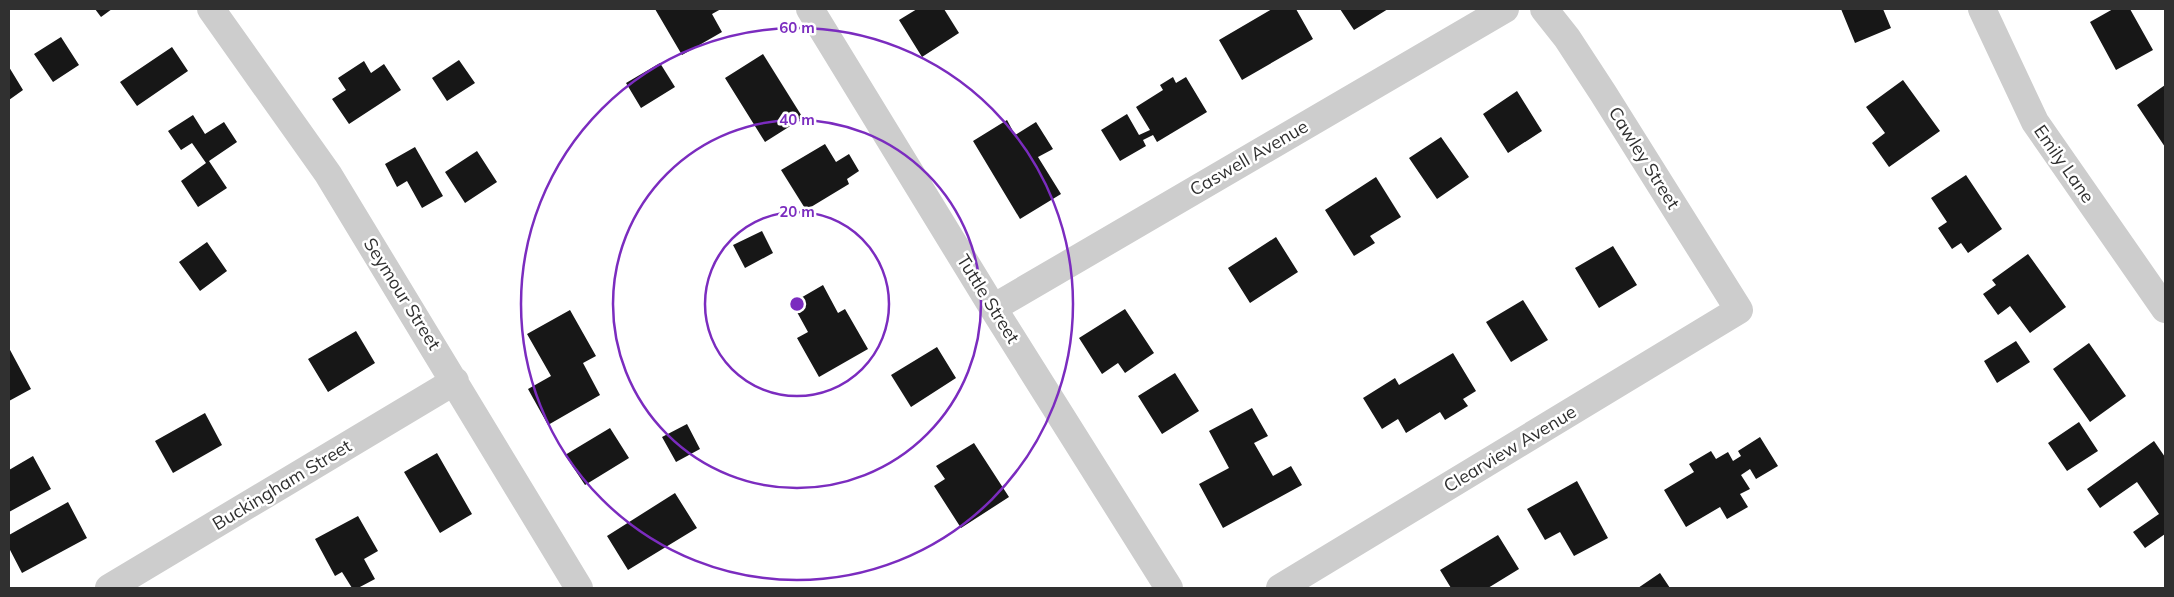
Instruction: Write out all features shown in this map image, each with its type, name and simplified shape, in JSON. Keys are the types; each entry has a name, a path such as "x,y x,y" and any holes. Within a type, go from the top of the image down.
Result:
{"street":[{"name":"Seymour Street","path":"211,9 328,174 579,588"},
{"name":"Tuttle Street","path":"810,9 992,308 1169,588"},
{"name":"Caswell Avenue","path":"992,308 1505,9"},
{"name":"Cawley Street","path":"1544,9 1567,38 1604,93 1740,310"},
{"name":"Emily Lane","path":"1982,9 2034,122 2165,309"},
{"name":"Clearview Avenue","path":"1280,588 1740,310"},
{"name":"Buckingham Street","path":"108,588 455,381"}],"building":[{"path":"95,9 112,9 101,17"},
{"path":"655,9 721,9 712,14 722,32 682,55"},
{"path":"917,9 944,9 959,33 922,57 899,20"},
{"path":"1272,9 1296,9 1313,39 1242,80 1219,40"},
{"path":"1340,9 1388,9 1354,30"},
{"path":"1841,9 1883,9 1891,28 1855,43"},
{"path":"2113,9 2130,9 2153,50 2116,70 2090,22"},
{"path":"61,37 79,65 53,82 34,54"},
{"path":"172,47 188,71 137,106 120,82"},
{"path":"763,54 803,118 765,142 725,78"},
{"path":"459,60 475,83 447,101 432,78"},
{"path":"364,61 371,73 384,64 401,90 349,124 332,99 346,90 338,78"},
{"path":"660,63 675,87 641,108 626,83"},
{"path":"9,67 23,90 9,100"},
{"path":"1173,77 1176,83 1186,77 1207,112 1157,142 1153,135 1143,140 1146,146 1120,161 1101,130 1127,114 1139,135 1150,130 1136,107 1163,90 1160,85"},
{"path":"1903,80 1940,131 1889,167 1872,143 1885,133 1866,107"},
{"path":"2165,85 2165,147 2137,105"},
{"path":"1517,91 1542,131 1508,153 1483,114"},
{"path":"193,115 205,134 224,122 237,142 209,161 227,188 198,207 181,181 206,163 192,143 181,150 168,131"},
{"path":"1007,120 1015,135 1036,122 1053,149 1038,157 1061,194 1020,219 973,141"},
{"path":"1441,137 1469,177 1437,199 1409,158"},
{"path":"825,144 836,162 849,154 859,171 847,179 849,184 806,210 781,170"},
{"path":"415,147 443,196 422,208 407,181 397,187 385,164"},
{"path":"477,151 497,182 465,203 445,172"},
{"path":"1966,175 2002,229 1968,253 1961,243 1952,249 1938,228 1947,222 1931,198"},
{"path":"1376,177 1401,217 1370,236 1375,243 1354,256 1325,210"},
{"path":"762,231 773,253 745,268 733,245"},
{"path":"1276,237 1298,272 1250,303 1228,268"},
{"path":"207,242 227,271 200,291 179,262"},
{"path":"1613,246 1637,285 1599,308 1575,268"},
{"path":"2028,254 2066,307 2030,333 2010,306 1998,315 1983,294 1996,285 1992,280"},
{"path":"823,285 838,313 845,309 868,349 819,377 797,338 808,332 792,303"},
{"path":"1523,300 1548,340 1511,362 1486,322"},
{"path":"1125,309 1154,353 1125,373 1118,363 1102,374 1079,338"},
{"path":"570,310 596,356 583,363 600,395 548,425 528,389 551,376 527,334"},
{"path":"356,331 375,363 328,392 308,359"},
{"path":"2016,341 2030,362 1997,383 1984,361"},
{"path":"2089,343 2126,396 2090,422 2053,369"},
{"path":"937,347 956,378 911,407 891,375"},
{"path":"9,348 31,389 9,401"},
{"path":"1453,353 1476,391 1463,399 1468,406 1445,420 1440,412 1406,433 1398,419 1382,429 1363,398 1395,378 1399,385"},
{"path":"1175,373 1199,411 1162,434 1138,396"},
{"path":"1252,408 1268,436 1254,443 1273,476 1291,466 1302,485 1223,528 1199,484 1229,468 1209,431"},
{"path":"205,413 222,445 173,473 155,441"},
{"path":"2079,422 2098,451 2067,471 2048,443"},
{"path":"687,424 700,449 676,462 662,437"},
{"path":"610,428 629,458 585,485 565,455"},
{"path":"1760,437 1778,466 1756,479 1750,469 1741,475 1750,489 1740,494 1748,507 1727,519 1720,507 1686,527 1664,490 1694,472 1689,464 1711,451 1716,459 1728,452 1733,461 1741,456 1738,451"},
{"path":"2154,441 2165,457 2165,534 2145,548 2133,532 2159,514 2137,482 2100,508 2087,489"},
{"path":"974,443 1009,497 961,528 934,486 945,479 936,466"},
{"path":"437,453 472,514 440,533 404,472"},
{"path":"33,456 51,489 9,512 9,470"},
{"path":"1577,481 1608,538 1574,556 1560,532 1545,540 1527,509"},
{"path":"675,493 697,528 628,570 607,536"},
{"path":"68,502 87,538 22,573 9,548 9,535"},
{"path":"358,516 378,551 364,559 375,579 358,588 352,588 342,572 335,576 315,539"},
{"path":"1498,535 1519,569 1488,588 1451,588 1440,570"},
{"path":"1660,573 1670,588 1638,588"}]}
